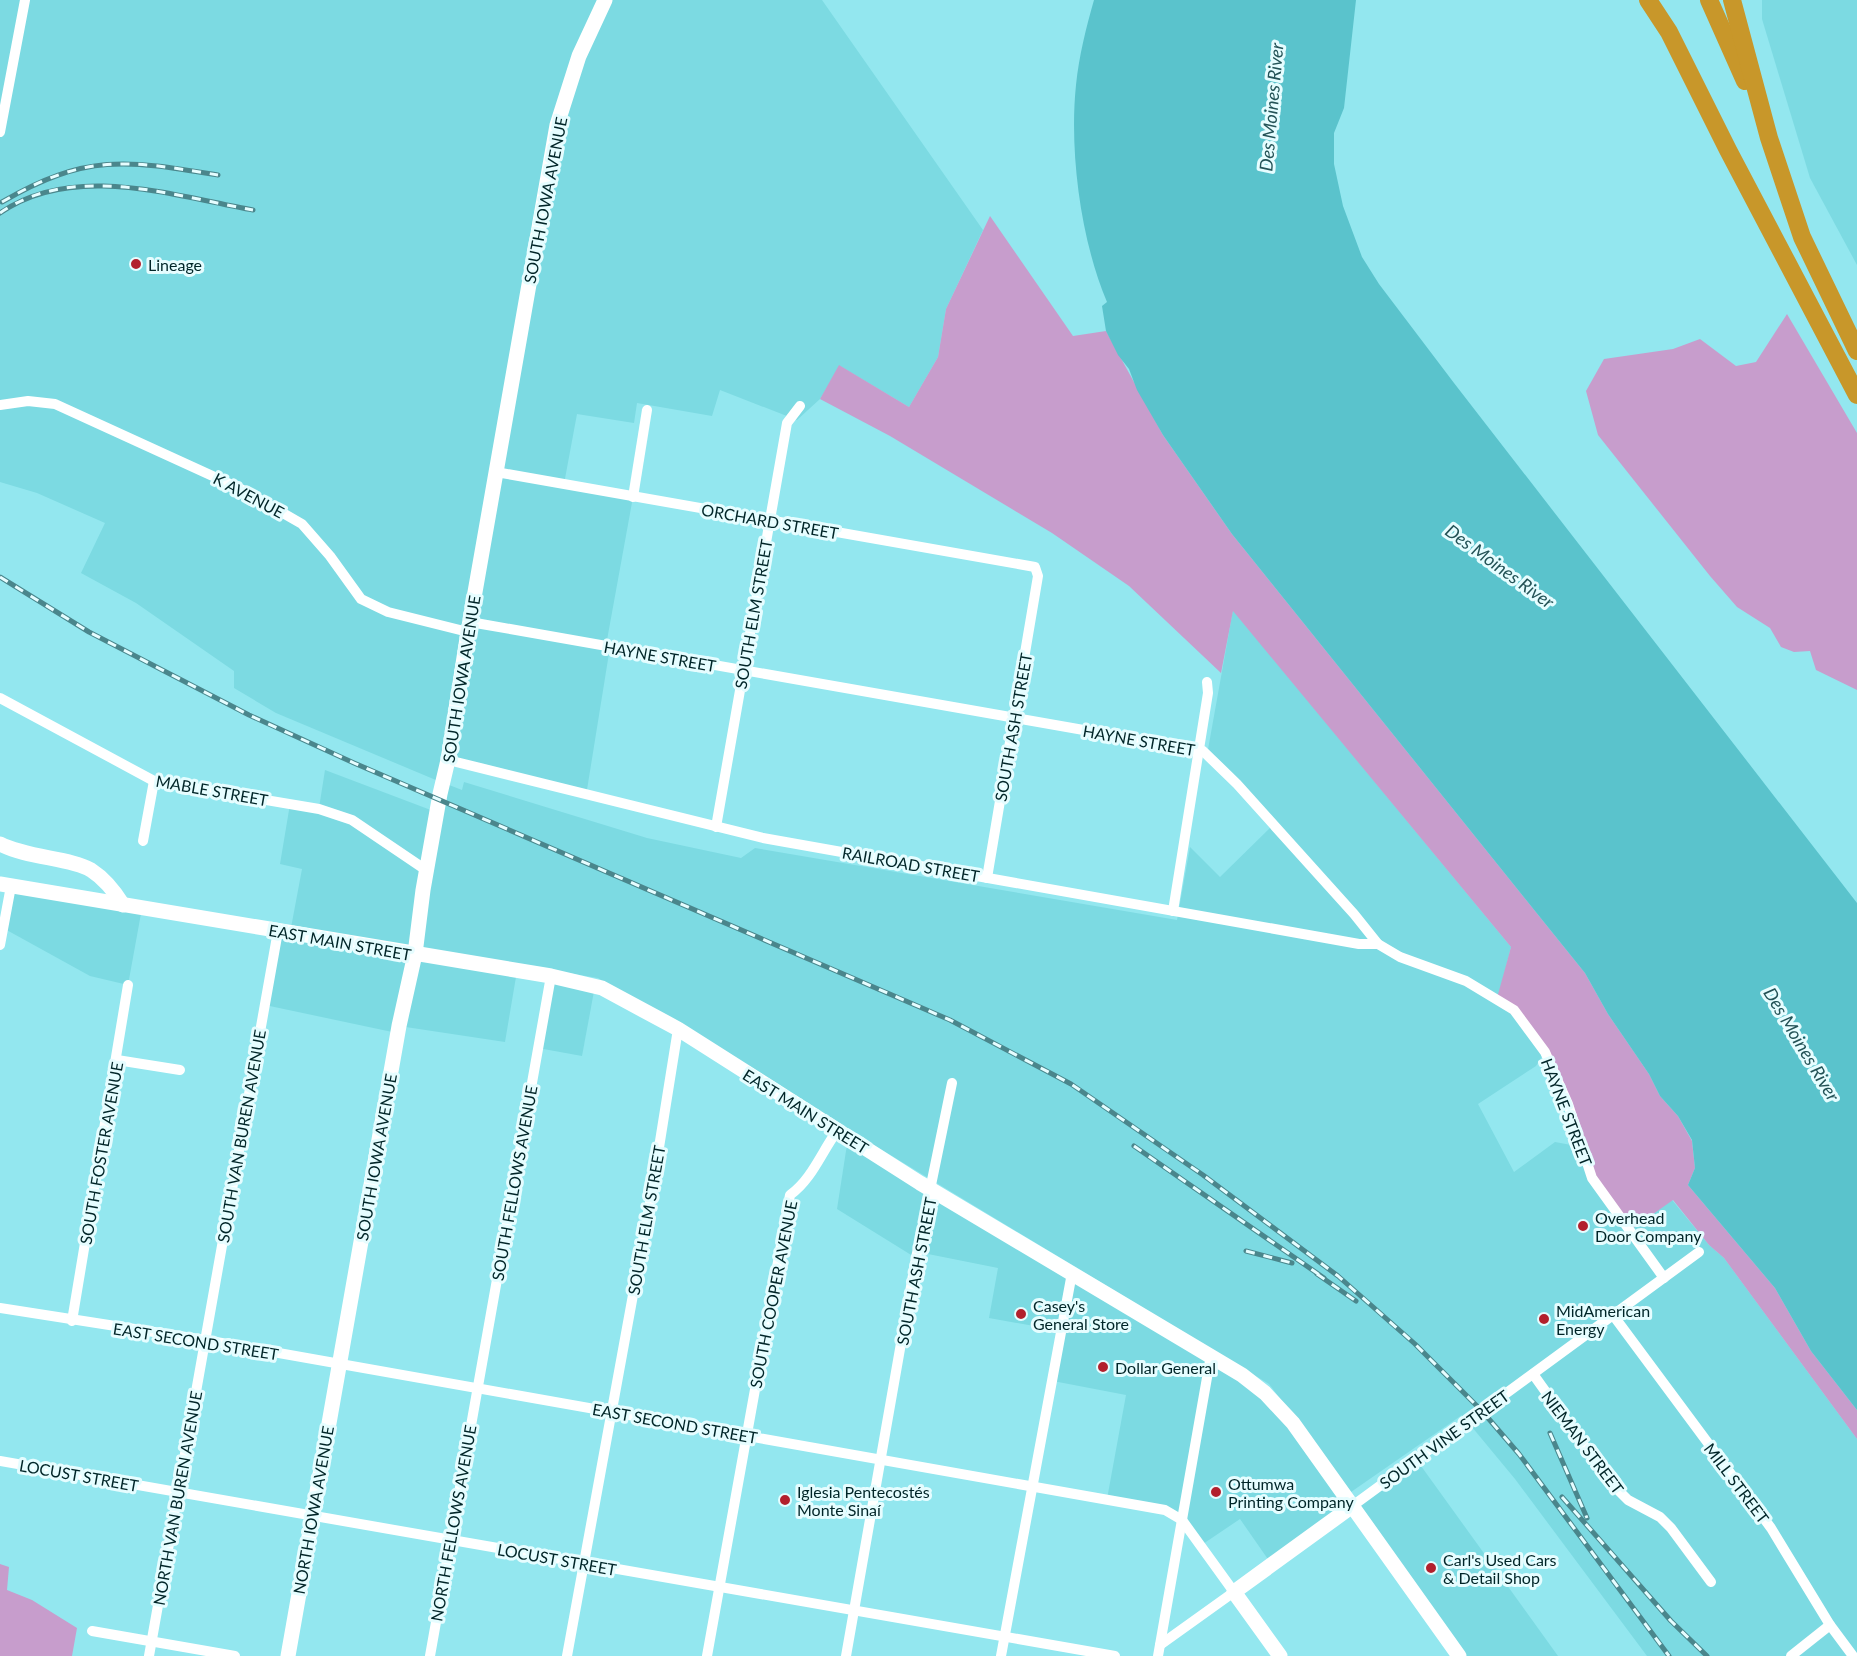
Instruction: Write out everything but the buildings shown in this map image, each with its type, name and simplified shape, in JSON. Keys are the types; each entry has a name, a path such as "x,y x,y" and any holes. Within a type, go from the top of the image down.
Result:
{"highway":[{"path":"1648,0 1669,32 1728,150 1857,395"},
{"path":"1659,0 1669,32"},
{"path":"1709,0 1769,138"},
{"path":"1732,0 1769,138 1802,237 1857,351"}],"main road":[{"name":"SOUTH IOWA AVENUE","path":"339,1364 399,1026 415,954 426,870 448,760 469,627 557,125 579,56 605,0"},
{"path":"0,844 36,857 89,869 103,879 123,905"},
{"name":"EAST MAIN STREET","path":"6,885 550,976 602,988 678,1029 932,1190 1242,1375 1274,1401 1293,1423 1459,1656"},
{"name":"NORTH IOWA AVENUE","path":"288,1656 339,1364"},
{"name":"SOUTH VINE STREET","path":"1234,1592 1351,1507"},
{"path":"1234,1592 1280,1656"}],"street":[{"path":"0,132 25,0"},
{"name":"K AVENUE","path":"0,405 28,401 55,404 241,489 303,524 361,599 388,612 469,627"},
{"name":"SOUTH ELM STREET","path":"716,827 787,423 800,406"},
{"path":"633,496 647,410"},
{"name":"ORCHARD STREET","path":"496,472 1035,567 1038,576"},
{"name":"SOUTH ASH STREET","path":"987,878 1038,576"},
{"name":"HAYNE STREET","path":"469,627 743,671 1199,751 1237,783 1378,944 1426,968 1466,981 1514,1010 1545,1052 1568,1104 1592,1178 1664,1278"},
{"path":"1173,911 1208,693 1207,682"},
{"name":"MABLE STREET","path":"0,698 154,781 319,809 352,820 426,870"},
{"name":"RAILROAD STREET","path":"448,760 763,838 1359,944 1378,944"},
{"path":"143,841 154,781"},
{"path":"0,945 6,885"},
{"name":"SOUTH VAN BUREN AVENUE","path":"205,1340 278,931"},
{"name":"SOUTH FELLOWS AVENUE","path":"476,1389 550,976"},
{"name":"SOUTH FOSTER AVENUE","path":"72,1321 128,985"},
{"name":"SOUTH ELM STREET","path":"567,1656 652,1191 678,1029"},
{"path":"117,1060 180,1070"},
{"name":"SOUTH ASH STREET","path":"846,1656 916,1258 932,1190 952,1083"},
{"name":"SOUTH COOPER AVENUE","path":"707,1656 790,1195 810,1177 821,1153 837,1131"},
{"name":"SOUTH VINE STREET","path":"1351,1507 1699,1252"},
{"path":"1001,1656 1072,1272"},
{"name":"EAST SECOND STREET","path":"0,1308 205,1340 881,1459 1165,1510 1182,1520"},
{"name":"MILL STREET","path":"1613,1315 1771,1528 1830,1625 1853,1656"},
{"name":"NORTH VAN BUREN AVENUE","path":"149,1656 205,1340"},
{"path":"1159,1651 1211,1355"},
{"name":"NIEMAN STREET","path":"1533,1374 1611,1483 1628,1500 1660,1517 1671,1528 1711,1582"},
{"name":"NORTH FELLOWS AVENUE","path":"430,1656 476,1389"},
{"name":"LOCUST STREET","path":"0,1461 1115,1656"},
{"path":"1182,1520 1234,1592"},
{"name":"SOUTH VINE STREET","path":"1159,1651 1234,1592"},
{"path":"1791,1656 1830,1625"},
{"path":"92,1631 234,1656"}],"shaded area":[{"path":"0,0 822,0 983,230 946,309 938,357 909,407 840,366 820,399 797,420 720,390 712,416 637,403 634,423 577,414 564,484 633,497 607,640 610,647 586,796 449,760 444,783 462,790 464,782 647,838 741,858 755,848 1177,920 1190,847 1220,877 1273,825 1207,755 1233,610 1511,947 1498,998 1545,1052 1536,1066 1478,1104 1514,1172 1555,1142 1582,1147 1672,1200 1709,1245 1724,1258 1857,1439 1857,1656 1647,1656 1515,1479 1462,1415 1351,1492 1269,1384 598,978 315,931 517,971 505,1042 399,1026 397,1033 265,1005 278,931 290,933 302,869 280,864 290,804 319,808 325,770 436,812 443,783 276,713 234,688 234,671 136,603 81,573 105,523 37,493 0,482"},
{"path":"1762,0 1857,0 1857,265 1810,178 1762,19"},
{"path":"990,216 1073,336 1106,331 1163,435 1232,534 1585,973 1608,1014 1649,1074 1660,1096 1678,1116 1692,1141 1695,1168 1688,1185 1775,1288 1811,1351 1857,1410 1857,1439 1724,1258 1709,1245 1673,1200 1629,1231 1592,1178 1545,1052 1497,998 1511,947 1233,611 1221,673 1129,586 1052,533 890,436 820,399 839,365 909,407 938,357 946,309"},
{"path":"1787,314 1857,433 1857,690 1816,670 1810,651 1794,652 1781,647 1770,628 1737,607 1598,435 1586,391 1604,359 1673,349 1700,339 1736,366 1756,362"},
{"path":"11,886 142,908 128,985 90,976 3,928"},
{"path":"551,976 595,986 582,1056 538,1048"},
{"path":"848,1138 1265,1393 1351,1507 1272,1565 1240,1519 1200,1546 1165,1510 1107,1499 1126,1395 1053,1381 1062,1331 989,1318 998,1268 918,1252 916,1258 837,1209"},
{"path":"1416,1459 1558,1656 1459,1656 1351,1507"},
{"path":"0,1564 9,1567 7,1590 32,1600 77,1628 72,1656 0,1656"}],"water":[{"name":"Des Moines River","path":"1094,0 1356,0 1344,108 1334,133 1334,164 1343,206 1362,257 1379,284 1454,383 1857,903 1857,1410 1811,1351 1775,1288 1688,1185 1695,1168 1692,1140 1678,1116 1660,1096 1649,1074 1608,1014 1585,973 1232,534 1163,435 1137,390 1129,369 1118,355 1106,331 1102,306 1107,302 1090,252 1084,224 1074,139 1074,111 1079,63"}],"railway":[{"path":"2,202 58,175 107,164 158,166 218,175"},
{"path":"0,213 29,198 59,189 91,186 157,191 253,210"},
{"path":"0,577 89,632 249,715 354,763 950,1020 1071,1084 1203,1175 1338,1276 1415,1344 1482,1411 1519,1454 1669,1656"},
{"path":"1134,1146 1324,1278"},
{"path":"1246,1251 1292,1263"},
{"path":"1317,1274 1356,1301"},
{"path":"1550,1433 1587,1518"},
{"path":"1562,1497 1671,1621 1707,1656"}],"place":[{"name":"Lineage","path":"136,264"},
{"name":"Overhead Door Company","path":"1583,1226"},
{"name":"Casey's General Store","path":"1021,1314"},
{"name":"MidAmerican Energy","path":"1544,1319"},
{"name":"Dollar General","path":"1103,1367"},
{"name":"Ottumwa Printing Company","path":"1216,1492"},
{"name":"Iglesia Pentecostés Monte Sinaí","path":"785,1500"},
{"name":"Carl's Used Cars & Detail Shop","path":"1431,1568"}]}
